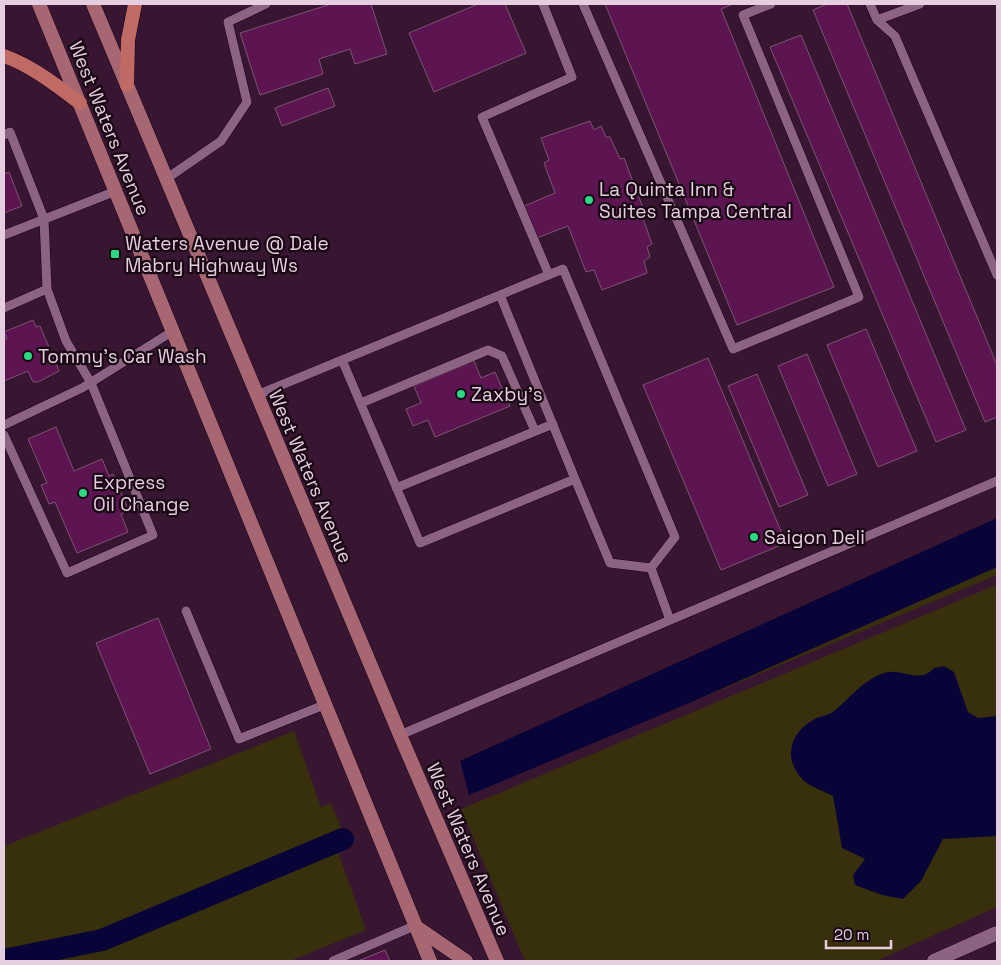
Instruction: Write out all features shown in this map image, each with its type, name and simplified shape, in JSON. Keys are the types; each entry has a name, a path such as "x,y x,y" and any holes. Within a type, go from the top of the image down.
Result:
{"main road":[{"name":"West Waters Avenue","path":"39,4 414,926 430,961"},
{"name":"West Waters Avenue","path":"93,4 497,961"},
{"path":"126,85 128,40 135,4"},
{"path":"4,56 18,61 80,103"},
{"path":"414,926 466,961"}],"street":[{"path":"934,961 997,933"}],"lane":[{"path":"166,179 221,141 238,118 247,102 228,22 266,4"},
{"path":"543,4 572,78 482,117 549,274"},
{"path":"583,4 733,349 859,297 744,15 771,4"},
{"path":"870,4 878,20 895,36 997,275"},
{"path":"878,20 920,4"},
{"path":"4,134 10,132 44,219 47,289 66,341 91,383 153,535 67,573 4,435"},
{"path":"4,235 116,191"},
{"path":"257,395 563,269 674,537 651,568"},
{"path":"4,308 47,289"},
{"path":"500,295 610,563 651,568"},
{"path":"4,425 91,383 173,331"},
{"path":"360,403 488,350 502,356 535,431"},
{"path":"342,360 420,543 575,479"},
{"path":"396,488 553,424"},
{"path":"400,735 997,481"},
{"path":"651,568 670,620"},
{"path":"186,611 239,739 324,705"},
{"path":"333,961 414,926"}],"shaded area":[{"path":"997,518 997,567 687,704 469,795 460,761"},
{"path":"997,567 997,575 687,704"},
{"path":"996,585 997,907 876,961 525,961 461,809"},
{"path":"944,666 954,672 968,712 978,718 997,716 997,836 943,839 921,881 903,899 882,895 855,885 853,875 865,859 842,848 833,796 803,780 793,764 791,747 798,732 805,726 815,719 832,713 863,685 876,677 891,672 922,675 934,668"},
{"path":"294,731 321,807 331,803 346,839 335,844 366,930 290,961 4,961 4,846"}],"building":[{"path":"331,4 371,4 387,54 355,64 350,49 319,59 323,74 260,95 240,33"},
{"path":"478,4 505,4 526,53 434,92 409,33"},
{"path":"605,4 733,4 721,9 834,287 737,325"},
{"path":"827,4 847,4 997,365 997,417 985,422 813,10"},
{"path":"801,35 966,430 936,442 770,47"},
{"path":"328,88 335,106 282,126 275,108"},
{"name":"La Quinta Inn & Suites Tampa Central","path":"590,121 594,130 601,126 606,137 610,137 620,159 624,158 643,208 640,210 652,244 647,247 650,257 644,261 647,273 602,290 594,270 586,272 568,226 534,239 522,207 555,193 544,163 549,160 541,138"},
{"path":"9,172 22,206 4,213 4,174"},
{"name":"Tommy's Car Wash","path":"33,320 36,327 40,326 59,371 38,382 33,382 28,371 4,381 4,340 7,339 4,332"},
{"path":"866,329 917,451 878,467 827,345"},
{"path":"807,354 857,474 828,486 778,366"},
{"path":"708,358 786,543 721,570 643,385"},
{"name":"Zaxby's","path":"474,361 481,378 495,372 510,406 435,437 428,420 413,426 406,409 421,403 414,386"},
{"path":"757,374 808,495 779,507 728,386"},
{"name":"Express Oil Change","path":"56,427 74,471 102,459 109,476 113,474 129,511 121,514 128,532 77,553 55,502 49,504 41,485 47,483 28,439"},
{"path":"158,618 211,749 150,774 96,643"},
{"path":"385,950 390,961 358,961"}],"waterway":[{"path":"4,960 102,940 343,839"}],"place":[{"name":"La Quinta Inn & Suites Tampa Central","path":"589,200"},
{"name":"Waters Avenue @ Dale Mabry Highway Ws","path":"115,254"},
{"name":"Tommy's Car Wash","path":"28,356"},
{"name":"Zaxby's","path":"461,394"},
{"name":"Express Oil Change","path":"83,493"},
{"name":"Saigon Deli","path":"754,537"}]}
